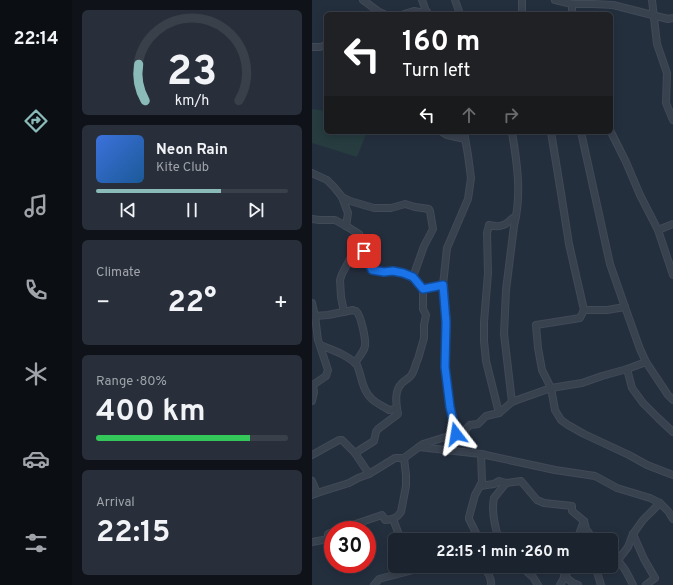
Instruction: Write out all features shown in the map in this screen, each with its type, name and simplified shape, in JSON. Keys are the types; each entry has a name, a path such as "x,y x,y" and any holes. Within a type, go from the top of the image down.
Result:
{"street":[{"path":"363,0 379,12"},
{"path":"422,0 427,12"},
{"path":"455,0 459,12"},
{"path":"522,0 522,12"},
{"path":"555,0 572,4 613,5 668,19 673,18"},
{"path":"652,0 657,44 667,72 666,103 673,120"},
{"path":"572,4 572,12"},
{"path":"409,12 414,10 419,12"},
{"path":"312,47 324,46"},
{"path":"445,134 465,139"},
{"path":"456,434 450,407 445,367 446,322 443,285 447,248 468,199 471,178 464,134"},
{"path":"512,134 518,175 516,216 506,290 504,334 512,402"},
{"path":"551,134 568,244 584,310 580,318 536,325 542,370 551,388 555,410 562,420 568,425 646,465 673,475"},
{"path":"581,134 610,264 646,362 673,400"},
{"path":"612,134 658,230 673,275"},
{"path":"312,174 327,180 342,197 348,213 346,226"},
{"path":"342,197 374,208 391,208 405,204 429,209 433,229 424,246 413,277"},
{"path":"499,413 486,361 484,341 488,273 487,233 489,225 505,225 516,216"},
{"path":"312,219 335,220 359,234 372,270 403,273 413,277 423,289 423,309 426,316 424,338 413,374 399,386 397,391 397,415 378,429 374,440 355,453"},
{"path":"658,230 673,224"},
{"path":"344,312 340,280 351,257 353,246 359,234"},
{"path":"423,289 443,285"},
{"path":"312,303 315,316 314,331 320,344 328,370 326,376 313,385 314,392 312,401"},
{"path":"584,310 607,310 625,307"},
{"path":"315,316 353,310 358,313 366,341 365,348 355,362"},
{"path":"320,344 355,362 358,365 364,388 368,395 389,410 397,409"},
{"path":"312,481 315,494 350,483 358,478 370,474 395,458 404,458 423,444 465,432 470,426 478,424 486,416 499,413 512,402 551,388 582,383 646,362"},
{"path":"627,369 632,388 643,403 673,432"},
{"path":"312,455 339,440 342,440 355,453 370,474"},
{"path":"419,447 480,454 555,470 595,476 617,488 650,498 668,511 673,519"},
{"path":"476,533 469,517 482,477 480,454"},
{"path":"364,521 382,515 385,520 393,519 401,512 405,493 406,475 404,458"},
{"path":"480,486 494,484 499,481 506,483 521,481 540,502 572,506 572,511 584,521 589,533"},
{"path":"497,533 494,521 494,498 506,483"},
{"path":"633,585 618,560 628,547 633,534 643,520 660,504"},
{"path":"393,519 398,533"},
{"path":"580,533 584,521"},
{"path":"633,534 644,560 654,578 646,585"},
{"path":"312,542 324,540"},
{"path":"374,585 380,579 399,573"},
{"path":"487,573 491,585"},
{"path":"529,573 533,576 538,585"},
{"path":"560,585 566,573"},
{"path":"597,573 601,585"},
{"path":"564,576 578,585"}],"green space":[{"path":"312,109 324,111 324,134 366,134 357,157 312,143"}],"route":[{"path":"364,251 372,270 379,272 393,271 403,273 413,277 423,289 443,285 446,322 445,367 450,407 456,434"}]}
